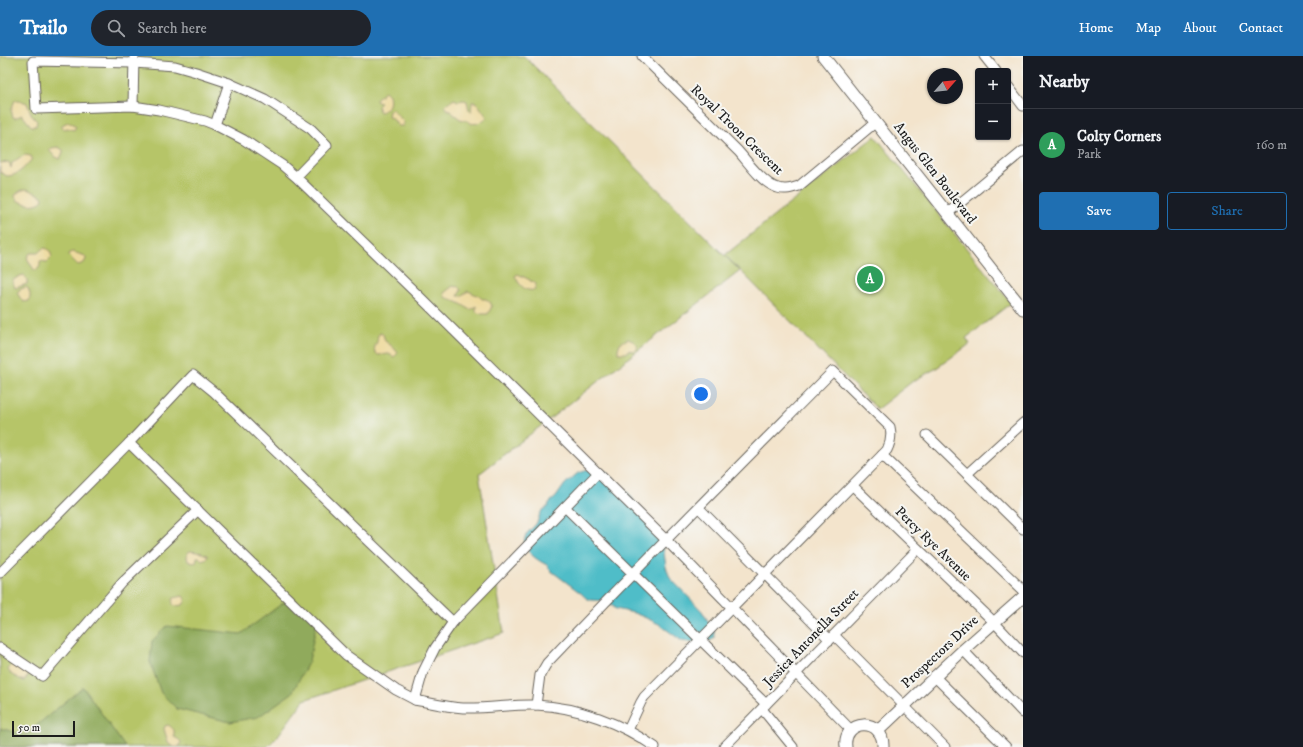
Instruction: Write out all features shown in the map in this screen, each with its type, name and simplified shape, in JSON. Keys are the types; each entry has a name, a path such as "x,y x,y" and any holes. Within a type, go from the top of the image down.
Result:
{"street":[{"name":"Royal Troon Crescent","path":"642,56 747,160 763,178 773,186 783,190 799,186 876,122"},
{"name":"Angus Glen Boulevard","path":"823,56 1023,310"},
{"path":"984,56 994,68"},
{"path":"132,106 134,60"},
{"path":"296,177 327,145 311,129 266,99 229,83 175,66 134,60 33,62 36,109 132,106 159,110 215,125 244,140 282,165 421,298 667,541 851,730"},
{"path":"215,125 229,83"},
{"path":"1011,90 1023,106"},
{"path":"948,213 1023,151"},
{"path":"536,705 540,674 547,663 632,573 667,541 833,371 890,427 892,434 891,442 887,450 644,697 628,730"},
{"path":"0,573 129,443 193,375 214,392 453,622"},
{"path":"967,474 1023,423"},
{"path":"927,435 1023,528"},
{"path":"129,443 346,655 396,690 415,700 444,706 464,708 536,705 578,712 604,720 628,730 655,747"},
{"path":"882,454 1023,590"},
{"path":"415,700 423,672 435,648 453,622 598,473"},
{"name":"Percy Rye Avenue","path":"853,486 994,622 1023,653"},
{"path":"565,506 764,706 793,747"},
{"path":"699,508 765,574 945,747"},
{"path":"0,648 42,676 122,583 198,510"},
{"name":"Jessica Antonella Street","path":"724,747 918,549"},
{"name":"Prospectors Drive","path":"878,731 934,676 1023,597"},
{"path":"963,650 1023,713"},
{"path":"934,676 1006,747"},
{"path":"846,747 846,739 851,730 856,726 862,725 868,725 878,731 881,736 883,747"}],"green space":[{"path":"0,56 524,56 740,271 479,474 504,633 304,700 277,737 267,747 0,747"},
{"path":"875,136 1011,303 966,338 970,344 935,369 913,381 877,409 725,255"},
{"path":"291,597 317,620 309,661 292,693 258,717 230,722 177,709 161,693 150,662 152,641 167,626 241,634"},
{"path":"83,687 125,747 0,747 0,728 25,735"}],"sand":[{"path":"385,91 389,95 390,101 388,107 381,112 379,111 378,106 381,103 377,102 376,99"},
{"path":"454,99 458,101 467,101 471,112 472,102 477,103 487,117 481,122 475,124 460,119 446,108 445,105"},
{"path":"15,100 27,103 32,116 37,121 36,126 31,126 22,115 15,118 13,117 11,110"},
{"path":"392,109 404,122 403,126 398,126 392,118 388,117 389,111"},
{"path":"68,122 76,126 74,130 61,127"},
{"path":"58,147 63,150 60,159 54,156 49,150"},
{"path":"25,155 31,156 32,159 18,173 7,176 0,172 0,163 9,162 11,168 12,163"},
{"path":"27,189 42,196 43,200 37,204 30,204 17,200 15,196 16,194"},
{"path":"46,248 50,251 52,257 47,262 40,261 40,266 37,270 34,270 27,258 30,253 38,253 42,249"},
{"path":"73,252 85,256 86,259 84,263 78,265 68,255 69,253"},
{"path":"518,274 530,281 535,282 536,285 534,290 527,290 522,287 515,276"},
{"path":"24,275 27,280 27,284 15,288 13,280"},
{"path":"453,286 457,286 461,290 458,296 461,296 468,291 490,302 492,306 488,314 476,312 476,306 470,310 445,297 444,293"},
{"path":"27,287 30,294 30,299 29,301 23,302 17,293 20,289"},
{"path":"380,333 383,334 385,341 398,353 394,357 389,354 378,355 375,352 374,350 378,335"},
{"path":"628,339 636,344 637,349 634,351 628,350 626,353 618,353 620,343"},
{"path":"191,551 207,555 207,558 202,560 197,557 196,562 193,563 188,561 188,552"},
{"path":"183,596 186,600 183,605 175,606 173,602 174,598"},
{"path":"14,660 17,661 19,667 28,672 28,676 24,681 12,675 8,670"},
{"path":"168,725 174,730 174,737 181,742 179,747 174,747 168,742 164,729 165,726"}],"water":[{"path":"593,468 606,472 626,490 638,506 663,545 666,567 670,578 702,611 714,631 715,638 703,644 682,641 659,624 644,617 616,609 613,605 604,604 603,601 587,599 550,570 547,565 534,557 527,549 524,540 528,532 536,524 542,510 548,507 549,503 556,497 565,484 578,473"}],"place":[{"name":"Colty Corners","path":"870,279"}]}
